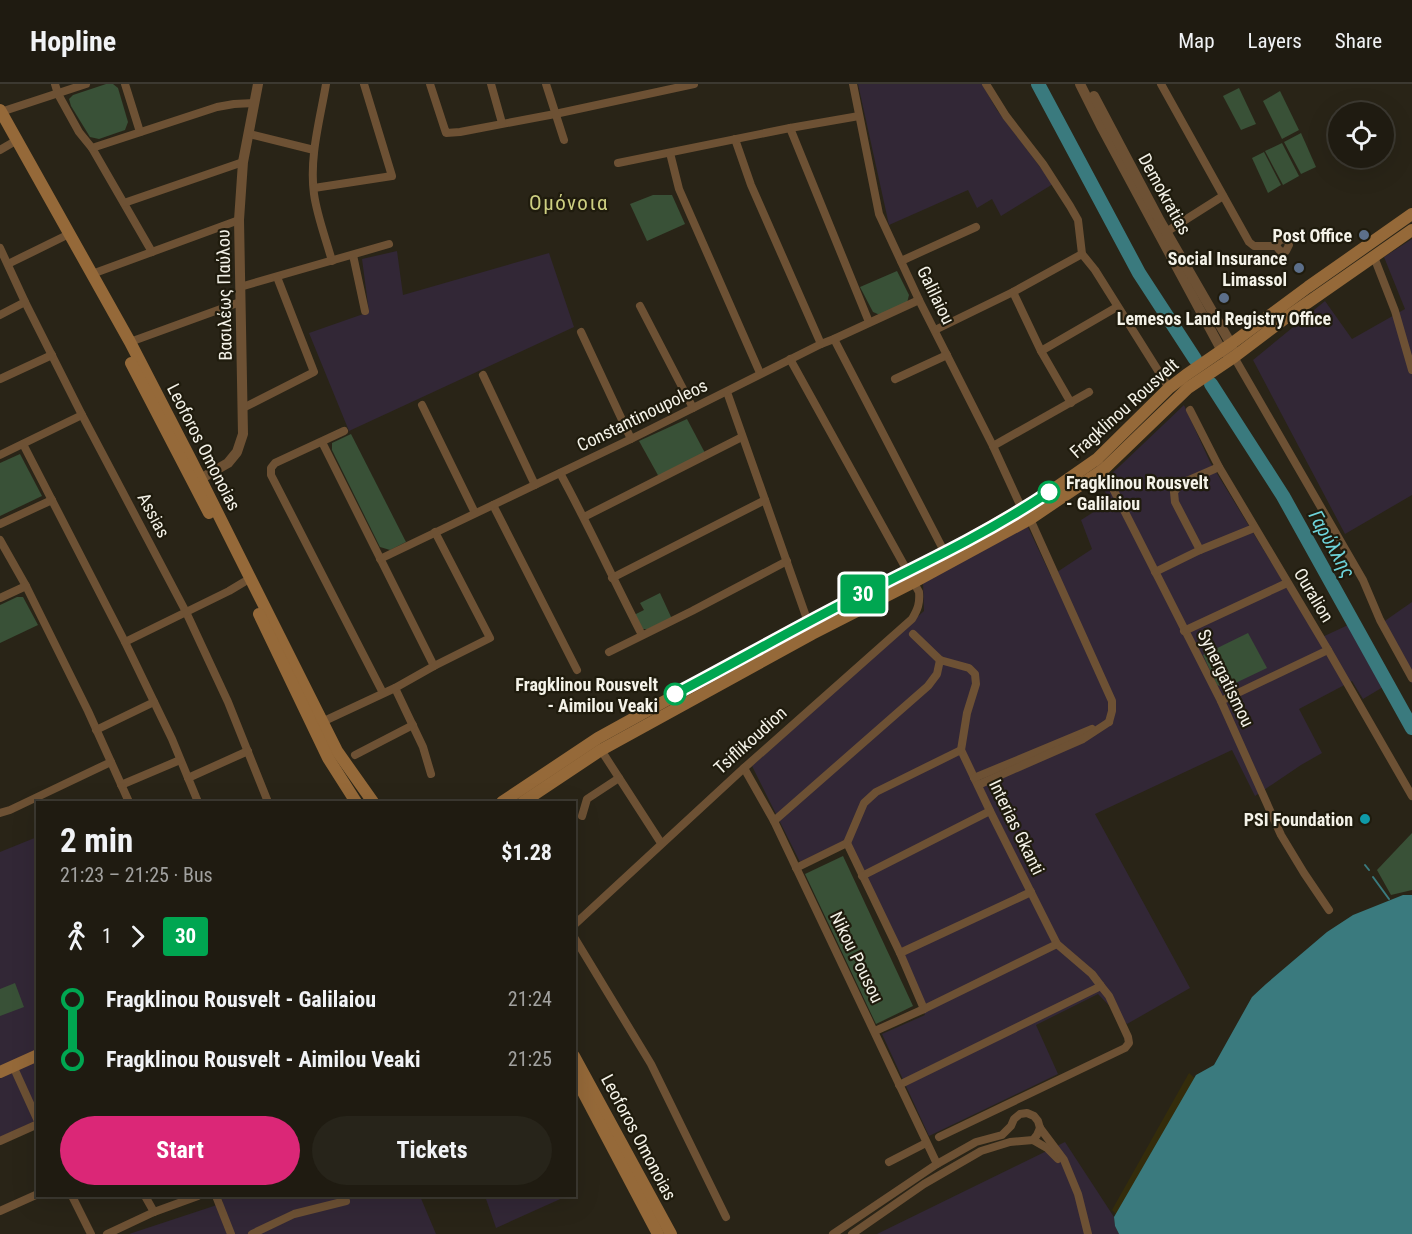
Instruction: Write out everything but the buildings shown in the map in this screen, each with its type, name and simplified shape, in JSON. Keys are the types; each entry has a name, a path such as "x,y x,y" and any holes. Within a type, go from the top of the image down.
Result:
{"main road":[{"name":"Leoforos Omonoias","path":"0,115 12,144 43,203 197,481 337,751 372,801"},
{"name":"Leoforos Omonoias","path":"0,115 130,342 328,758 355,801"},
{"name":"Fragklinou Rousvelt","path":"1100,464 1169,388 1412,214"},
{"name":"Fragklinou Rousvelt","path":"525,801 602,750 1026,514 1068,480 1100,464 1188,388 1412,230"},
{"name":"Fragklinou Rousvelt","path":"504,801 598,738 808,622 910,577 945,553 1026,514"},
{"path":"0,1072 36,1056"},
{"name":"Leoforos Omonoias","path":"576,1060 671,1234"},
{"name":"Leoforos Omonoias","path":"576,1080 658,1234"}],"street":[{"path":"55,84 79,132 92,148 152,252"},
{"path":"0,115 86,84"},
{"path":"125,84 140,132"},
{"name":"Βασιλέως Παύλου","path":"197,481 228,463 237,452 243,434 239,220 243,162 258,84"},
{"path":"326,84 314,150 313,174 314,195 332,261"},
{"path":"314,188 393,176 364,84"},
{"path":"430,84 446,133 555,114 694,84"},
{"path":"491,84 502,123"},
{"path":"546,84 564,140"},
{"name":"Galilaiou","path":"853,84 879,214 919,300 1026,514 1112,701 1109,722 1083,740 976,781"},
{"path":"986,84 1070,206 1078,220 1082,254 1095,270 1169,388"},
{"name":"Demokratias","path":"1080,84 1227,347"},
{"name":"Demokratias","path":"1087,84 1163,234"},
{"path":"1164,86 1252,245 1276,246"},
{"path":"92,148 217,107 254,103"},
{"path":"618,163 859,116"},
{"path":"790,128 869,322"},
{"path":"249,134 314,150"},
{"path":"735,139 751,185 821,344"},
{"path":"0,150 12,144"},
{"path":"670,153 680,189 760,373"},
{"path":"124,203 243,162"},
{"path":"1163,234 1223,196"},
{"path":"92,274 239,220"},
{"path":"901,261 976,227"},
{"path":"8,264 63,237"},
{"path":"240,287 389,244"},
{"name":"Assias","path":"0,249 82,415 186,612 228,702 267,801"},
{"path":"935,330 1013,292 1082,254"},
{"path":"353,255 364,311"},
{"path":"1374,257 1395,311 1412,370"},
{"path":"243,408 314,372 277,277"},
{"path":"1013,292 1041,351 1071,403"},
{"name":"Constantinoupoleos","path":"380,559 631,439 727,392 760,373 919,300"},
{"path":"0,315 25,302"},
{"path":"130,342 240,302"},
{"path":"640,306 693,408"},
{"path":"1041,351 1117,307"},
{"path":"581,332 631,439"},
{"path":"834,339 945,553"},
{"path":"1227,347 1363,580 1380,620 1412,678"},
{"path":"0,379 52,355"},
{"path":"895,379 947,355"},
{"path":"790,359 910,577"},
{"path":"483,375 536,485"},
{"path":"727,392 808,622"},
{"path":"993,446 1089,392"},
{"path":"422,405 475,513"},
{"name":"Ouralion","path":"1190,410 1254,528 1412,796"},
{"path":"0,455 82,415"},
{"path":"344,431 275,463 271,468 271,475 384,693"},
{"path":"584,517 742,437"},
{"path":"322,442 434,666"},
{"path":"23,444 125,642 172,739 198,801"},
{"name":"Synergatismou","path":"1100,464 1221,701 1281,835 1329,910"},
{"path":"1200,550 1175,502 1174,492 1180,484 1219,466"},
{"path":"560,473 642,635"},
{"path":"0,524 52,500"},
{"path":"612,578 765,501"},
{"path":"493,504 577,670"},
{"path":"1155,572 1200,550 1254,528"},
{"path":"322,722 395,688 489,638 435,532"},
{"path":"0,540 26,586 88,711 129,801"},
{"path":"609,652 787,561"},
{"name":"Tsiflikoudion","path":"576,923 661,843 912,618 920,601 919,592 910,577"},
{"path":"125,642 244,582"},
{"path":"1184,631 1287,582"},
{"path":"0,598 26,586"},
{"path":"796,868 847,843 864,802 876,792 961,750 967,713 976,684 975,674 969,668 940,660 913,634"},
{"path":"1221,701 1328,650"},
{"path":"774,821 928,686 937,674 940,660"},
{"path":"395,688 423,747 431,774"},
{"path":"96,730 154,702"},
{"path":"355,755 413,725"},
{"path":"602,750 661,843"},
{"name":"Interias Gkanti","path":"939,1137 1125,1048 1129,1043 1109,996 1092,974 1057,944 961,750"},
{"path":"188,778 248,751"},
{"path":"122,785 180,760"},
{"path":"0,813 111,762"},
{"name":"Nikou Pousou","path":"744,768 774,821 937,1164"},
{"path":"582,816 587,800 619,778"},
{"path":"862,876 990,811"},
{"path":"847,843 924,1009"},
{"path":"900,953 1031,892"},
{"path":"576,940 651,1064 726,1217"},
{"path":"874,1031 1057,944"},
{"path":"899,1085 1101,986"},
{"path":"13,1066 36,1118"},
{"path":"833,1234 937,1164 976,1142 1002,1135 1014,1119 1020,1114 1027,1113 1038,1121 1040,1128 1058,1151 1067,1168 1078,1194 1088,1234"},
{"path":"0,1141 36,1123"},
{"path":"1011,1126 1012,1133 1017,1139 1028,1140 1047,1148 1067,1168"},
{"path":"852,1234 924,1184 981,1151 1010,1142 1028,1140 1037,1135 1040,1128"},
{"path":"889,1162 926,1143"},
{"path":"0,1211 36,1195"},
{"path":"72,1197 91,1234"},
{"path":"146,1197 154,1212"},
{"path":"107,1234 154,1212 195,1197"},
{"path":"216,1197 231,1234"},
{"path":"252,1234 294,1214 346,1201"}],"shaded area":[{"path":"858,84 982,84 997,110 1053,184 1001,216 992,199 977,208 968,190 889,225"},
{"path":"1412,239 1412,495 1345,534 1253,360 1325,301 1352,339 1405,309 1384,257"},
{"path":"397,251 403,295 549,253 574,327 349,431 309,333 369,312 362,259"},
{"path":"1184,405 1210,462 1318,639 1348,625 1383,687 1363,699 1352,681 1299,709 1322,753 1255,796 1232,750 1095,814 1190,988 1127,1024 1098,994 1036,1025 1058,1074 929,1136 882,1034 925,1015 844,841 800,862 752,766 924,611 923,583 1027,525 1051,576 1092,549 1081,520 1111,501 1100,484"},
{"path":"1412,602 1412,684 1379,625"},
{"path":"36,837 36,1120 0,1138 0,852"},
{"path":"1065,1142 1114,1217 1119,1234 877,1234"},
{"path":"221,1197 420,1197 436,1234 129,1234 223,1203"},
{"path":"485,1197 565,1197 496,1228"}],"green space":[{"path":"106,84 113,84 118,88 128,122 125,130 99,139 90,137 69,99 73,95"},
{"path":"1239,88 1256,124 1241,130 1223,96"},
{"path":"1280,91 1299,130 1282,139 1263,101"},
{"path":"1301,133 1316,167 1301,174 1284,142"},
{"path":"1282,143 1299,176 1283,185 1265,151"},
{"path":"1264,152 1281,185 1268,193 1252,158"},
{"path":"653,195 672,195 685,224 647,241 630,204"},
{"path":"897,271 909,295 907,303 880,315 873,312 860,287"},
{"path":"687,419 705,453 659,477 639,441"},
{"path":"351,434 406,542 390,550 380,547 332,450 332,443"},
{"path":"20,454 42,496 0,516 0,463"},
{"path":"660,593 672,619 643,629 634,615 644,610 640,603"},
{"path":"17,597 23,597 38,625 0,643 0,605"},
{"path":"1248,633 1267,668 1225,688 1217,685 1203,655"},
{"path":"1412,833 1412,890 1391,895 1377,870"},
{"path":"843,856 913,1006 876,1024 805,874"},
{"path":"15,983 24,1007 0,1016 0,989"}],"sand":[{"path":"1189,1073 1203,1086 1123,1221 1112,1210"}],"water":[{"path":"1403,895 1412,895 1412,1234 1119,1234 1114,1217 1196,1075 1214,1065 1252,997 1327,932 1353,915"}],"waterway":[{"name":"Γαρύλλης","path":"1038,84 1139,273 1195,359"},
{"name":"Γαρύλλης","path":"1211,384 1283,496 1412,728"},
{"path":"1365,865 1369,870"},
{"path":"1373,877 1389,899"}],"bus line":[{"name":"30","path":"675,694 808,622 945,553 1049,492"}],"place":[{"name":"Post Office","path":"1364,235"},
{"name":"Social Insurance Limassol","path":"1299,268"},
{"name":"Lemesos Land Registry Office","path":"1224,298"},
{"name":"Fragklinou Rousvelt - Galilaiou","path":"1049,492"},
{"name":"Fragklinou Rousvelt - Aimilou Veaki","path":"675,694"},
{"name":"PSI Foundation","path":"1365,819"}],"district":[{"name":"Ομόνοια","path":"569,203"}]}
